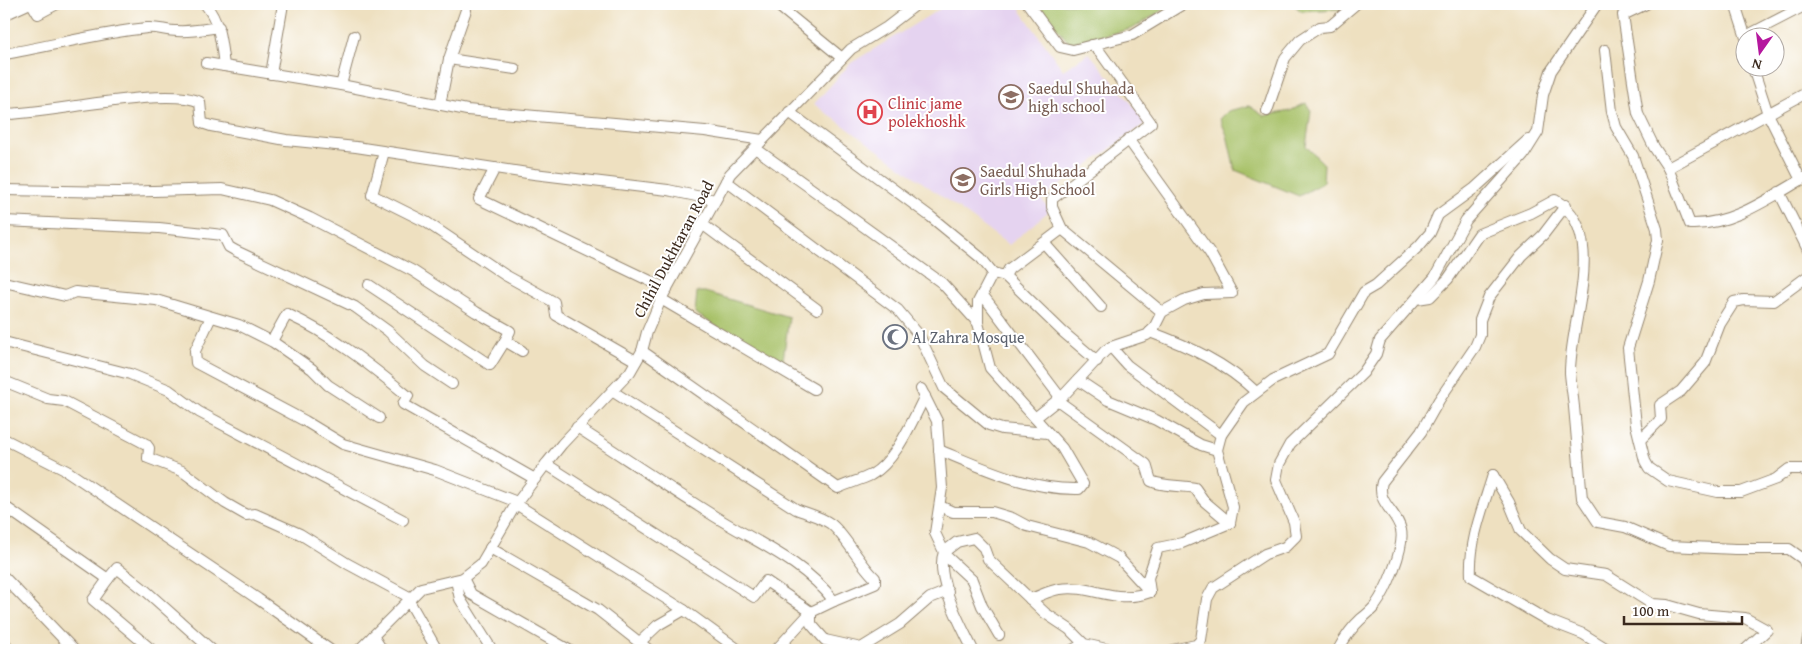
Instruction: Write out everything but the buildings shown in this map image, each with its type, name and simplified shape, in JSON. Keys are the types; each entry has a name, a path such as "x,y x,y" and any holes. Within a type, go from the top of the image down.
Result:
{"street":[{"path":"4,15 28,4"},
{"path":"32,4 38,14 57,4"},
{"path":"205,4 214,15 219,28 224,66"},
{"path":"270,74 283,4"},
{"path":"776,4 842,58"},
{"name":"Chihil Dukhtaran Road","path":"359,650 421,588 460,579 481,564 517,503 546,464 577,427 612,391 636,361 642,351 647,332 661,299 726,181 789,112 851,49 887,27 917,4"},
{"path":"1028,4 1060,47 1073,50 1132,35 1184,4"},
{"path":"1267,112 1285,58 1308,33 1320,27 1330,26 1356,4"},
{"path":"1172,650 1196,645 1201,640 1207,599 1213,588 1265,554 1284,547 1296,536 1294,522 1276,480 1279,464 1290,444 1363,373 1376,354 1380,340 1435,277 1466,220 1523,156 1538,132 1543,95 1550,71 1597,4"},
{"path":"1646,4 1623,16 1638,114 1654,147 1668,168 1690,224 1707,225 1725,220 1805,178 1768,114 1755,78"},
{"path":"1735,4 1743,28"},
{"path":"1763,28 1808,4"},
{"path":"440,105 449,59 466,10"},
{"path":"4,54 101,33 150,28 164,28 184,32 219,28"},
{"path":"341,85 354,36"},
{"path":"1092,45 1100,52 1113,73 1151,123 1052,198 1052,207 1062,229 1162,312"},
{"path":"1605,50 1612,112 1616,126 1633,156 1657,229 1658,240 1649,281 1628,348 1636,425 1644,462 1649,468 1668,481 1706,490 1741,492 1776,479 1789,469 1802,469 1808,473"},
{"path":"449,59 515,70"},
{"path":"206,63 341,85 440,105 560,119 705,131 759,144 942,283 978,323"},
{"path":"1668,168 1808,92"},
{"path":"4,114 144,99 188,98 200,102 201,119 206,125 286,140 356,147 495,168 668,190 715,200"},
{"path":"789,112 931,217 982,258 993,273 1005,276 1097,361"},
{"path":"1035,418 1059,399 1111,347 1135,340 1150,332 1162,312 1193,297 1232,293 1210,254 1128,139"},
{"path":"1230,523 1233,507 1217,450 1221,435 1244,402 1273,380 1328,354 1364,292 1376,284 1419,246 1430,233 1438,215 1475,188 1528,140 1533,140"},
{"path":"384,152 372,195 426,222 505,274 554,302 556,315 636,361"},
{"path":"495,168 479,199 667,289"},
{"path":"726,181 898,310 919,335 944,388 989,425 1002,430 1048,432"},
{"path":"4,190 119,192 222,189 270,200 310,218 413,271 476,312 510,331 490,365 368,285"},
{"path":"1779,192 1808,250"},
{"path":"1417,299 1430,297 1448,279 1479,234 1530,214 1555,200 1566,206 1576,218 1581,232 1583,254 1584,273 1572,342 1570,374 1582,498 1588,510 1598,522 1625,527 1669,546 1789,549 1803,559 1808,571"},
{"path":"1338,650 1346,636 1378,602 1399,551 1402,533 1396,518 1384,502 1380,492 1382,482 1421,432 1439,400 1475,347 1480,334 1480,320 1489,297 1566,206"},
{"path":"4,221 159,228 224,235 229,247 236,251 355,307 388,330 425,366 452,384"},
{"path":"702,224 817,309"},
{"path":"1005,276 1009,269 1062,229"},
{"path":"1044,243 1101,307"},
{"path":"939,450 1004,477 1060,490 1079,489 1083,484 1062,448 990,368 978,323 978,302 993,273"},
{"path":"1640,440 1662,419 1660,405 1681,391 1705,363 1720,324 1734,302 1744,300 1774,301 1808,276"},
{"path":"4,282 64,296 76,292 156,300 239,325 272,341 312,369 328,385 379,418"},
{"path":"982,294 1059,399 1146,464 1151,481 1158,485 1179,484 1195,488 1204,501 1230,523"},
{"path":"661,299 814,389"},
{"path":"272,341 287,314 295,318 339,343 408,396 403,404 535,479"},
{"path":"211,317 195,351 196,363 305,421 343,444 435,470 517,503 684,610 739,650"},
{"path":"1150,332 1203,354 1239,375 1256,392"},
{"path":"505,341 522,351"},
{"path":"4,342 130,374 170,390 199,412 403,520"},
{"path":"1111,347 1127,365 1221,435"},
{"path":"642,351 838,488 872,474 890,456 906,433 923,392 937,421 942,488 940,506 934,527 944,552 972,580 982,606 999,635"},
{"path":"1078,380 1108,400 1173,428 1194,442 1217,450"},
{"path":"4,381 48,399 64,401 146,444 149,448 148,458 182,471 224,503 246,515 255,514 300,534 410,600 437,650"},
{"path":"612,391 796,509 812,513 832,525 862,566 875,578 875,584 811,612 776,650"},
{"path":"577,427 712,515 778,552 808,574 834,601"},
{"path":"4,439 67,471 258,598 330,650"},
{"path":"546,464 754,597 766,581 811,612"},
{"path":"1609,650 1583,634 1548,620 1471,576 1470,560 1474,538 1493,475 1509,502 1520,532 1565,570 1606,575 1652,604 1667,605 1699,614 1744,618 1761,625 1767,630 1745,650"},
{"path":"4,506 108,579"},
{"path":"940,506 952,512 992,512 1012,518 1027,526 1089,542 1119,558 1150,592"},
{"path":"1150,592 1148,578 1158,548 1182,543 1230,523"},
{"path":"973,650 956,619 942,566 944,552 957,542 974,538 984,548 988,559 1045,613 1069,629 1084,644 1111,650"},
{"path":"490,548 598,610 649,650"},
{"path":"152,650 93,600 117,568 146,591 212,650"},
{"path":"4,577 74,650"},
{"path":"460,579 460,599 492,650"},
{"path":"460,579 471,594 569,650"},
{"path":"1030,599 1060,589 1084,589 1106,595 1134,598 1150,592"},
{"path":"811,612 811,624 826,640 861,648 900,624 930,598 948,591"},
{"path":"640,642 658,625 684,610"},
{"path":"374,636 382,650"},
{"path":"1806,650 1808,638"},
{"path":"4,642 10,650"},
{"path":"1072,650 1084,644"}],"shaded area":[{"name":"Saedul Shuhada high school","path":"952,4 1016,4 1063,70 1089,53 1147,122 1041,199 1050,210 1009,245 814,104 851,63 943,7"}],"green space":[{"path":"1038,4 1167,4 1168,7 1132,29 1069,43"},
{"path":"1293,4 1355,4 1339,9 1301,11"},
{"path":"1306,103 1311,111 1306,146 1324,164 1323,183 1299,196 1235,170 1227,135 1220,119 1228,111 1249,106 1264,116 1290,111"},
{"path":"697,292 705,292 789,317 782,367 695,313"}],"place":[{"name":"Saedul Shuhada high school","path":"1011,97"},
{"name":"Clinic jame polekhoshk","path":"870,112"},
{"name":"Saedul Shuhada Girls High School","path":"963,180"},
{"name":"Al Zahra Mosque","path":"895,337"}]}
